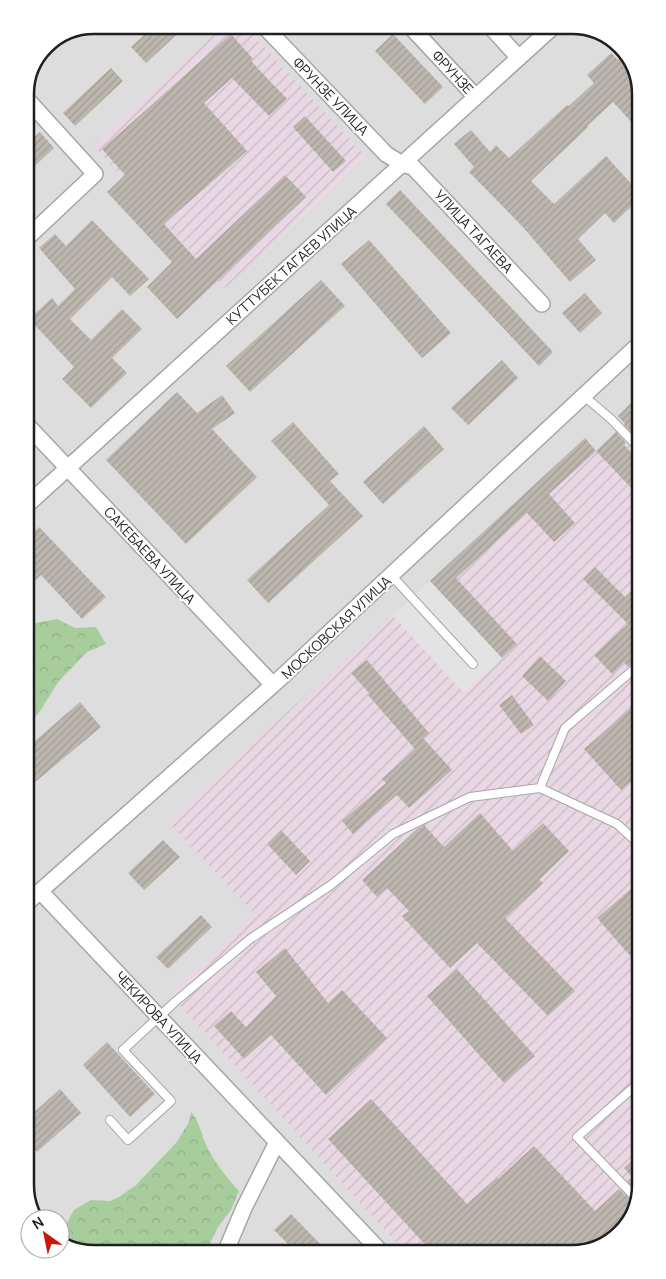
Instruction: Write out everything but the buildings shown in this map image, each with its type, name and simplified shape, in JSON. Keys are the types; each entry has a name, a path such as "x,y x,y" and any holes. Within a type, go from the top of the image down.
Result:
{"street":[{"name":"ФРУНЗЕ УЛИЦА","path":"272,34 386,154 402,164"},
{"name":"ФРУНЗЕ","path":"417,34 476,97"},
{"path":"497,34 519,58"},
{"name":"КУТТУБЕК ТАГАЕВ УЛИЦА","path":"34,499 545,34"},
{"path":"34,108 95,174 34,227"},
{"name":"УЛИЦА ТАГАЕВА","path":"402,164 413,167 542,304"},
{"name":"МОСКОВСКАЯ УЛИЦА","path":"34,896 273,685 632,351"},
{"name":"САКЕБАЕВА УЛИЦА","path":"34,432 273,685"},
{"name":"ЧЕКИРОВА УЛИЦА","path":"40,891 374,1245"},
{"path":"228,1245 277,1142"}],"lane":[{"path":"584,396 632,441"},
{"path":"391,575 473,664"},
{"path":"540,788 565,728 632,671"},
{"path":"110,1120 128,1140 170,1101 123,1050 250,939 331,885 393,834 470,797 540,788 618,824 632,837"},
{"path":"632,1088 577,1137 632,1194"}],"shaded area":[{"path":"94,34 576,34 599,40 609,46 620,57 628,71 632,94 632,1193 626,1212 609,1233 595,1241 572,1245 90,1245 71,1241 70,1209 39,1209 34,1185 34,90 38,71 51,51 60,44 71,38"},
{"path":"214,34 252,34 366,157 225,288 93,145"},
{"path":"632,402 632,1193 630,1201 622,1219 609,1233 595,1241 584,1244 399,1245 170,994 255,914 168,822 585,438 597,450 625,424 618,416"},
{"path":"430,581 502,658 464,693 393,616"}],"green space":[{"path":"57,619 75,628 96,627 106,644 87,652 59,681 34,717 34,625"},
{"path":"191,1112 214,1159 239,1191 231,1210 218,1227 209,1245 90,1245 70,1240 70,1217 74,1210 91,1200 110,1201 119,1197 136,1185 176,1143 189,1122"}]}
